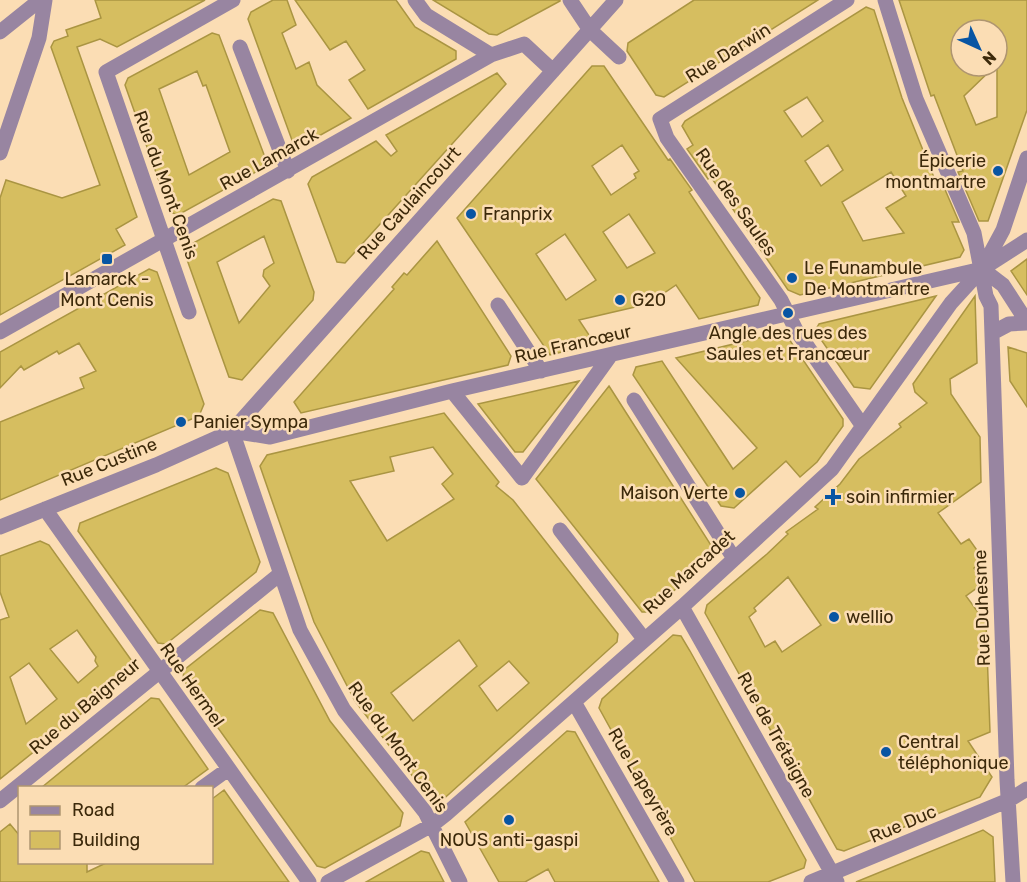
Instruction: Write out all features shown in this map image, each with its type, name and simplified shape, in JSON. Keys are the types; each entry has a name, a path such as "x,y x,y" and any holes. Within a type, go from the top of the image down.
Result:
{"street":[{"path":"0,32 40,0"},
{"path":"0,153 39,38 45,0"},
{"name":"Rue du Mont Cenis","path":"189,312 106,72 233,0"},
{"path":"415,0 426,15 491,55"},
{"path":"570,0 590,30 619,57"},
{"name":"Rue Caulaincourt","path":"232,431 616,0"},
{"name":"Rue Darwin","path":"660,119 847,0"},
{"name":"Rue Duhesme","path":"885,0 916,99 974,233 991,306 1013,882"},
{"name":"Rue Lamarck","path":"0,332 491,55 524,44 553,71"},
{"path":"240,47 288,171"},
{"name":"Rue des Saules","path":"660,119 667,138 862,425"},
{"path":"992,333 1009,324 1027,323 1003,285 982,269 1003,230 1027,158"},
{"name":"Rue Marcadet","path":"328,882 432,825 682,607 733,557 832,469 951,303 982,269 1027,240"},
{"name":"Rue Francœur","path":"232,431 270,437 452,391 982,269"},
{"path":"498,305 541,371"},
{"path":"452,391 522,478 610,356"},
{"path":"633,400 733,557"},
{"name":"Rue du Mont Cenis","path":"232,431 300,630 344,710 425,812 460,882"},
{"name":"Rue Custine","path":"0,527 232,431"},
{"name":"Rue Hermel","path":"45,509 227,770 309,882"},
{"path":"560,530 644,639"},
{"name":"Rue du Baigneur","path":"18,786 280,574"},
{"name":"Rue de Trétaigne","path":"682,607 835,878"},
{"name":"Rue Lapeyrère","path":"574,702 677,882"},
{"path":"205,786 227,770"},
{"name":"Rue du Baigneur","path":"0,801 18,786"},
{"name":"Rue Duc","path":"811,882 835,878 1009,800 1027,789"}],"building":[{"path":"95,0 205,0 117,47 100,39 77,47 137,217 116,229 125,245 0,315 0,198 6,180 62,198 100,185 51,47 54,41 68,36 66,30 101,18"},
{"path":"273,0 287,0 296,25 282,33 296,69 309,62 317,85 351,118 301,146 293,143 248,19 251,12"},
{"path":"295,0 396,0 415,27 456,51 456,59 368,109 349,80 365,70 346,41 330,50"},
{"path":"433,0 560,1 497,35 489,34"},
{"path":"694,0 818,0 664,97 656,95 627,51 628,43"},
{"path":"899,0 1027,0 1027,110 988,221 979,221 958,172 963,171 934,95 931,96"},
{"path":"866,7 874,10 902,98 935,180 940,178 959,222 952,222 964,250 960,257 800,295 788,290 711,177 708,179 687,149 693,145 682,126 685,121","holes":["807,97 823,121 802,137 784,111","828,145 843,170 821,186 805,161","891,172 906,196 886,208 904,233 863,241 842,202"]},
{"path":"212,33 219,35 266,160 263,168 178,215 170,212 125,85 128,78","holes":["197,71 203,86 206,85 230,152 189,175 159,89"]},
{"path":"592,66 604,66 668,160 670,159 692,190 689,192 760,298 758,305 699,319 676,285 648,304 579,320 595,344 550,355 457,218","holes":["622,145 639,171 634,174 636,178 611,195 592,166","629,214 655,253 627,268 603,232","565,234 596,280 566,300 536,254"]},
{"path":"497,73 506,84 345,263 337,262 308,184 312,177 376,141 391,156 397,151 386,135"},
{"path":"273,199 281,201 314,292 313,300 242,380 229,377 185,254 188,246","holes":["264,236 274,263 264,270 263,276 270,286 239,323 217,262"]},
{"path":"437,241 511,356 508,365 301,413 294,402 394,289 392,287 404,273 407,275"},
{"path":"1027,259 1027,295 1011,271"},
{"path":"149,269 157,272 204,404 199,416 0,500 0,422 84,388 80,378 96,371 79,343 59,354 57,351 24,370 21,366 0,388 0,352"},
{"path":"936,296 870,389 854,387 815,331 819,324"},
{"path":"975,296 977,363 950,379 951,394 980,437 981,482 938,513 961,544 969,539 984,560 974,568 985,582 966,596 986,623 990,732 968,741 992,777 980,797 844,851 837,849 705,613 707,605 767,554 788,534 786,532 818,509 815,507 840,484 859,459 901,427 899,424 927,403 915,392 913,384","holes":["788,577 821,625 782,652 775,641 765,647 749,617 756,611 754,608"]},
{"path":"779,333 787,336 843,419 843,426 817,462 800,477 786,461 734,508 721,506 633,375 636,367 662,361 733,469 757,448 676,358"},
{"path":"1008,347 1027,353 1027,407 1010,381"},
{"path":"579,381 523,452 515,452 478,404"},
{"path":"609,386 716,553 650,612 642,612 536,479"},
{"path":"444,413 499,482 496,486 513,500 618,634 617,642 438,804 414,778 355,701 314,622 260,466 267,455","holes":["433,447 453,474 442,484 454,499 387,541 350,481 394,471 390,457","459,640 477,666 413,721 391,693","509,661 529,683 497,711 479,686"]},
{"path":"216,468 228,473 260,562 256,572 166,644 158,643 78,531 80,523"},
{"path":"40,541 49,545 134,664 133,672 0,779 0,620 9,617 0,592 0,556","holes":["77,630 96,657 95,661 98,666 78,683 50,649","29,663 57,699 26,724 10,677"]},
{"path":"260,610 273,613 330,721 403,813 400,826 325,868 317,866 183,679 184,670"},
{"path":"673,635 681,636 690,651 806,860 804,868 768,882 695,882 599,708 602,699"},
{"path":"151,698 159,699 208,769 185,786 43,786"},
{"path":"567,731 575,732 659,882 555,882 548,869 525,882 499,882 465,822"},
{"path":"224,790 289,882 0,882 0,832 10,824 18,834 18,864 87,864 87,872 104,864 213,864 213,798"},
{"path":"983,830 993,837 995,882 856,882"},
{"path":"421,851 429,853 444,882 366,882"}],"place":[{"name":"Épicerie montmartre","path":"998,171"},
{"name":"Franprix","path":"471,214"},
{"name":"Lamarck - Mont Cenis","path":"107,259"},
{"name":"Le Funambule De Montmartre","path":"792,278"},
{"name":"G20","path":"620,300"},
{"name":"Angle des rues des Saules et Francœur","path":"788,313"},
{"name":"Panier Sympa","path":"181,422"},
{"name":"Maison Verte","path":"740,493"},
{"name":"soin infirmier","path":"833,497"},
{"name":"wellio","path":"834,617"},
{"name":"Central téléphonique","path":"886,752"},
{"name":"NOUS anti-gaspi","path":"509,820"}]}
